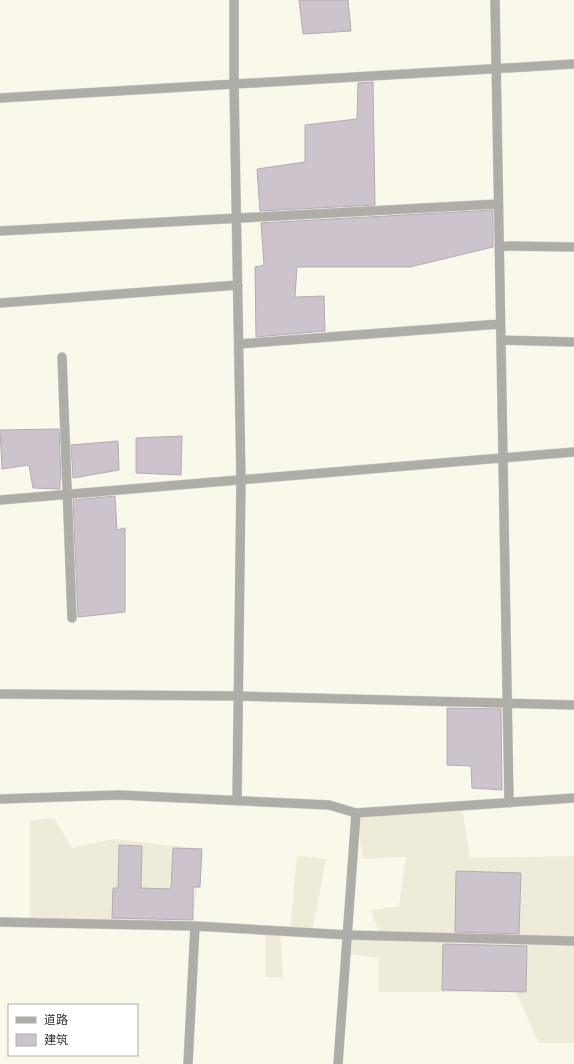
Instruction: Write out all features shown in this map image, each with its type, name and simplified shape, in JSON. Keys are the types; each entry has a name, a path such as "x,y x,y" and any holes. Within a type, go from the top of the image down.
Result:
{"street":[{"path":"234,0 234,84 241,480 237,801"},
{"path":"495,0 509,803"},
{"path":"0,98 574,64"},
{"path":"0,231 498,204"},
{"path":"499,246 574,247"},
{"path":"0,303 238,285"},
{"path":"239,344 500,324"},
{"path":"501,340 574,342"},
{"path":"62,357 72,618"},
{"path":"0,500 574,452"},
{"path":"0,694 239,696 574,705"},
{"path":"0,799 119,795 329,805 356,813 574,798"},
{"path":"338,1064 356,813"},
{"path":"0,922 195,926 348,935 574,941"},
{"path":"188,1064 195,926"}],"shaded area":[{"path":"462,806 470,858 574,856 574,1043 539,1043 516,992 379,992 379,958 346,954 348,935 380,936 371,910 399,906 406,857 363,859 356,813"},
{"path":"54,818 72,848 114,839 202,849 193,920 30,923 30,821"},
{"path":"297,856 326,859 312,933 290,931"},
{"path":"265,930 280,931 283,978 265,977"}],"building":[{"path":"299,0 348,0 351,31 303,34"},
{"path":"373,82 375,205 260,211 257,169 305,162 305,125 357,119 358,83"},
{"path":"493,210 493,247 410,267 297,267 295,297 324,296 325,331 256,337 255,267 264,265 261,223"},
{"path":"59,429 60,489 33,488 29,465 2,469 0,430"},
{"path":"182,436 181,475 136,473 136,438"},
{"path":"118,441 119,470 73,478 71,445"},
{"path":"115,496 117,530 125,528 125,612 78,617 73,500"},
{"path":"447,708 501,709 502,790 472,788 471,766 447,765"},
{"path":"119,845 142,846 141,888 171,889 173,848 202,849 200,887 193,887 193,920 112,918 113,888 118,888"},
{"path":"456,871 521,873 519,934 455,932"},
{"path":"443,944 527,946 526,992 442,990"}]}
